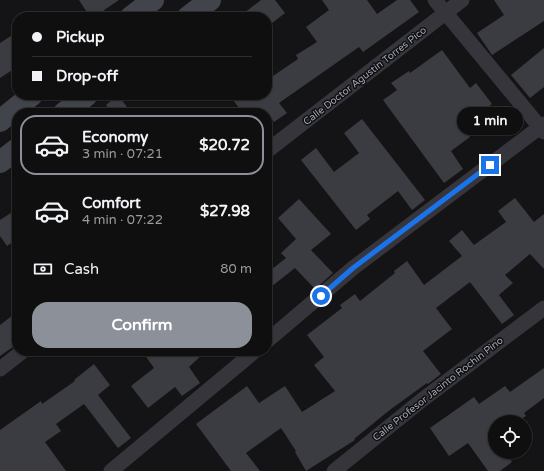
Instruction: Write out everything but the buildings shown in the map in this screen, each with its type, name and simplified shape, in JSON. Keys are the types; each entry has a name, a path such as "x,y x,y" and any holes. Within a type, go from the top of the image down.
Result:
{"street":[{"path":"137,12 153,0"},
{"path":"194,12 210,0"},
{"path":"272,337 353,268 543,128 435,0"},
{"name":"Calle Doctor Agustín Torres Pico","path":"272,147 462,0"},
{"path":"15,108 26,100"},
{"path":"70,108 81,100"},
{"path":"0,120 12,111"},
{"path":"0,162 12,153"},
{"name":"Calle Profesor Jacinto Rochin Pino","path":"334,471 422,400 544,308"},
{"path":"0,370 17,356"},
{"path":"111,471 249,356"}],"route":[{"path":"321,296 353,268 490,165"}]}
